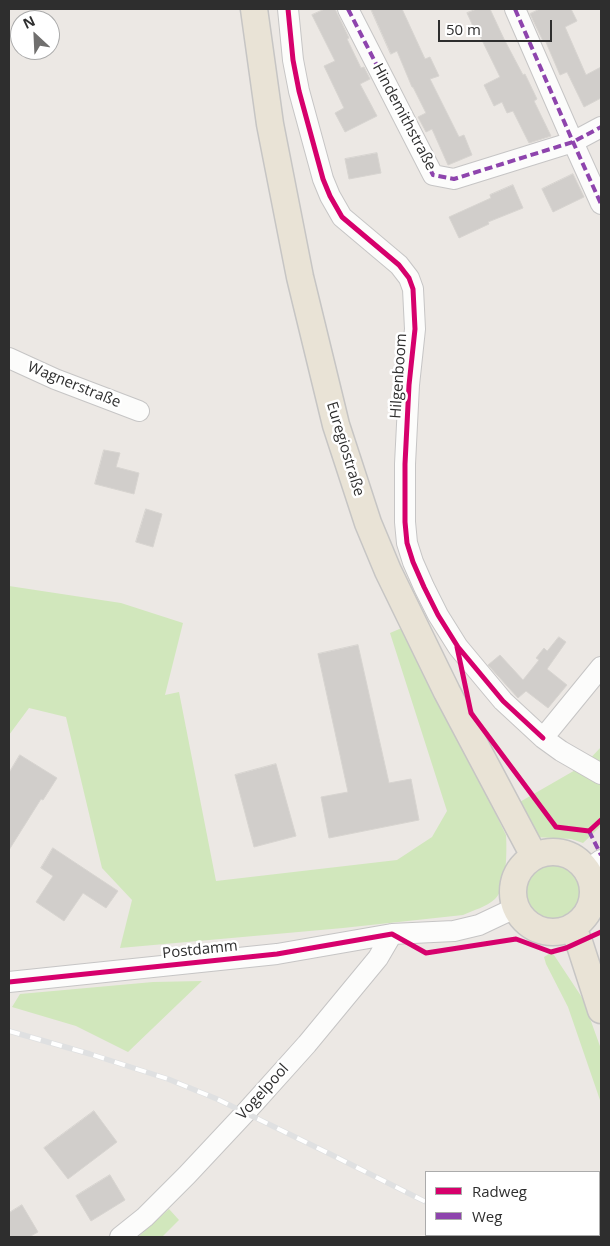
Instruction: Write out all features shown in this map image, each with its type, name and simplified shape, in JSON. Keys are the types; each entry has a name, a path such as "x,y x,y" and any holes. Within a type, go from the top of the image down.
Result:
{"main road":[{"name":"Euregiostraße","path":"254,9 270,124 296,258 336,425 368,522 388,571 447,692 534,856"},
{"path":"557,851 594,865 593,895 590,908 582,919 572,927 559,932 546,932 533,928 522,919 515,908 512,884 517,872 524,863 534,856 545,852 557,851"},
{"path":"572,927 579,942 601,1010"}],"street":[{"name":"Hilgenboom","path":"288,9 299,90 323,179 330,196 342,218 399,265 409,278 413,289 415,329 409,385 405,464 405,522 407,543 413,562 438,615 458,647 503,701 543,738 561,751 601,774"},
{"name":"Hindemithstraße","path":"348,9 433,175 454,179 573,142 601,127"},
{"path":"515,9 601,204"},
{"name":"Wagnerstraße","path":"9,358 55,379 139,412"},
{"path":"543,738 601,667"},
{"name":"Postdamm","path":"9,982 277,954 392,934 454,930 479,925 515,908"},
{"name":"Vogelpool","path":"120,1237 144,1217 246,1112 378,958 392,934"}],"green space":[{"path":"9,586 121,603 183,623 165,695 179,692 216,881 397,860 432,837 447,811 390,633 404,627 506,835 504,878 499,894 488,904 463,915 120,948 132,900 102,868 66,717 29,708 9,735"},
{"path":"601,747 601,826 583,843 571,839 535,837 518,803 584,765"},
{"path":"553,861 570,866 578,874 583,891 578,908 570,916 553,921 536,916 528,908 523,891 528,874 536,866"},
{"path":"552,952 583,999 601,1049 601,1103 568,1007 546,964 544,957"},
{"path":"202,981 128,1052 76,1026 12,1007 20,994 153,982"},
{"path":"169,1209 179,1220 162,1237 138,1237"}],"building":[{"path":"325,9 335,9 361,68 364,67 370,79 360,84 377,116 345,132 335,113 344,108 324,66 335,61 312,15"},
{"path":"371,9 402,9 425,59 430,57 439,76 430,79 459,137 464,135 472,155 448,165 432,129 426,132 418,117 426,113 412,87 397,51 391,54"},
{"path":"477,9 490,9 523,75 525,74 537,99 534,101 551,136 529,143 513,111 507,113 502,102 494,106 484,85 500,77 467,13"},
{"path":"540,9 571,9 577,21 565,27 586,75 601,67 601,98 584,107 567,72 560,75 545,40 543,41 530,14"},
{"path":"377,153 381,173 349,179 345,159"},
{"path":"573,174 584,197 553,212 542,189"},
{"path":"513,185 523,208 488,222 489,224 459,238 449,217 491,198 490,195"},
{"path":"104,450 120,453 116,467 139,473 134,494 95,484"},
{"path":"146,509 162,514 153,547 136,542"},
{"path":"559,637 566,642 547,669 567,685 548,708 526,691 518,698 488,665 500,655 523,680 539,660 536,658 544,648 547,651"},
{"path":"358,645 389,783 411,779 419,820 329,838 321,797 348,792 318,654"},
{"path":"20,755 57,778 43,800 41,799 9,850 9,773"},
{"path":"276,764 296,836 254,847 235,775"},
{"path":"53,848 118,891 106,908 83,893 64,921 36,902 53,876 41,868"},
{"path":"94,1111 117,1142 68,1179 44,1148"},
{"path":"110,1175 125,1200 91,1221 76,1196"},
{"path":"22,1205 38,1232 29,1237 9,1237 9,1213"}],"railway":[{"path":"9,1031 168,1079 217,1099 425,1202"}],"marked path":[{"path":"348,9 433,175 454,179 573,142 601,127"},
{"path":"515,9 601,204"},
{"path":"589,831 601,855"}],"cycle path":[{"path":"288,9 293,60 299,91 323,179 330,196 342,217 399,265 409,278 413,289 415,329 409,385 405,464 405,522 407,543 413,562 438,615 458,647 503,701 543,738"},
{"path":"457,647 471,713 556,827 589,831 601,820"},
{"path":"9,982 277,954 392,934 426,953 516,939 551,952 566,948 601,932"}]}
